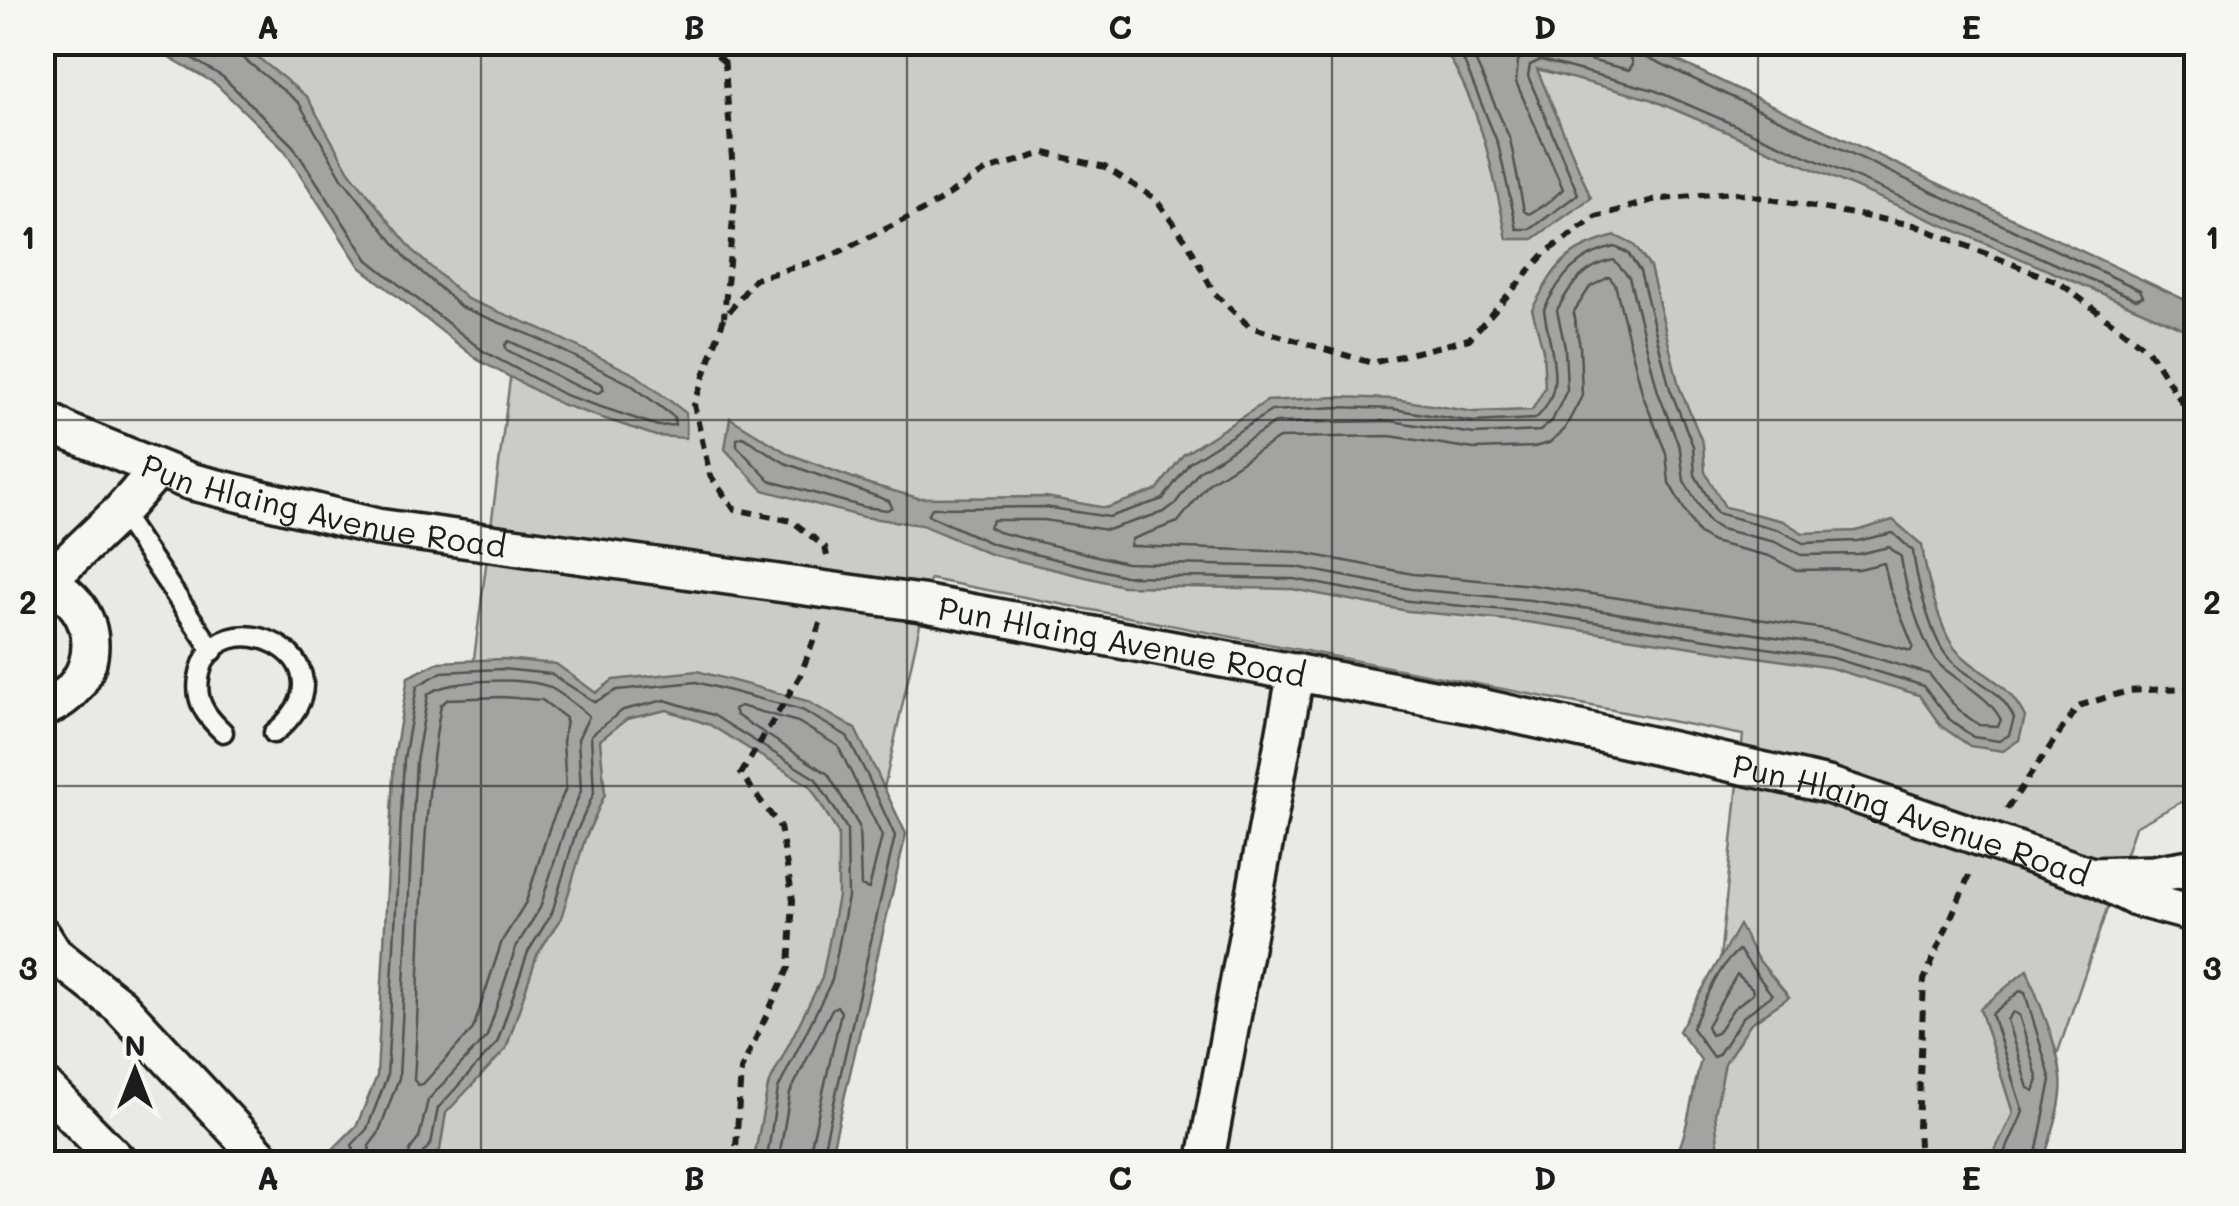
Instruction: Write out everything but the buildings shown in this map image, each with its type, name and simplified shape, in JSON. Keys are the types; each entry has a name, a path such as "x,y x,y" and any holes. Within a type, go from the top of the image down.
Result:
{"street":[{"name":"Pun Hlaing Avenue Road","path":"42,417 68,432 189,482 377,527 921,603 1476,706 1828,785 2092,876 2153,874 2196,867"},
{"path":"42,709 71,692 83,677 90,640 77,604 64,591 45,582 120,512 158,469"},
{"path":"1205,1164 1296,672"},
{"path":"2092,876 2136,898 2196,914"},
{"path":"42,935 54,954 120,1006 267,1164"},
{"path":"42,1084 121,1164"}],"lane":[{"path":"120,512 213,651"},
{"path":"223,732 200,704 200,671 213,651 234,637 250,635 281,644 300,671 301,703 293,717 274,733"}],"path":[{"path":"704,42 727,66"},
{"path":"724,42 735,197 724,318 694,405 710,475 734,509 792,522 825,547 833,590 800,676 741,774 780,826 793,900 789,967 741,1070 734,1164"},
{"path":"724,318 755,279 831,256 928,208 987,170 1045,152 1104,166 1156,199 1188,243 1214,293 1250,327 1372,363 1468,339 1545,253 1596,217 1653,200 1731,192 1914,225 2060,283 2148,350 2196,424"},
{"path":"1920,1164 1924,980 1986,839 2078,706 2128,691 2188,688 2196,680"}],"shaded area":[{"path":"191,43 1595,43 2196,327 2196,794 2135,827 2020,1163 1699,1163 1743,735 930,579 813,1111 807,1163 360,1163 421,1070 514,348"}],"water":[{"path":"145,43 240,43 307,97 349,171 415,253 467,299 539,328 636,375 686,413 686,438 656,436 561,404 478,360 360,267 285,151 216,84"},
{"path":"1440,43 1640,43 2196,305 2196,334 1650,99 1537,69 1591,198 1533,239 1507,239 1475,113"},
{"path":"1616,236 1634,245 1650,267 1679,386 1703,444 1705,472 1725,507 1783,521 1803,533 1856,531 1893,520 1922,545 1934,601 1957,651 2009,694 2025,717 2019,740 2003,751 1970,746 1941,726 1919,695 1831,668 1527,622 1408,611 1292,589 1123,586 990,554 922,525 863,517 763,490 725,449 730,418 789,454 918,498 1046,497 1106,508 1157,490 1183,455 1267,401 1338,397 1394,399 1474,412 1532,410 1545,388 1543,350 1532,309 1564,260 1585,247"},
{"path":"503,659 556,664 596,693 613,680 697,671 807,701 855,729 906,834 829,1163 756,1163 755,1153 768,1086 822,978 838,896 838,833 810,786 710,725 667,710 627,719 600,740 605,794 585,839 561,918 537,955 506,1049 446,1113 440,1150 426,1163 355,1163 334,1148 357,1125 377,1076 394,758 408,677 439,662"},
{"path":"1739,925 1757,958 1789,997 1750,1024 1725,1063 1715,1114 1720,1163 1673,1163 1701,1060 1679,1031"},
{"path":"2027,970 2059,1063 2058,1109 2043,1163 1989,1163 2013,1113 1980,1009"}]}
